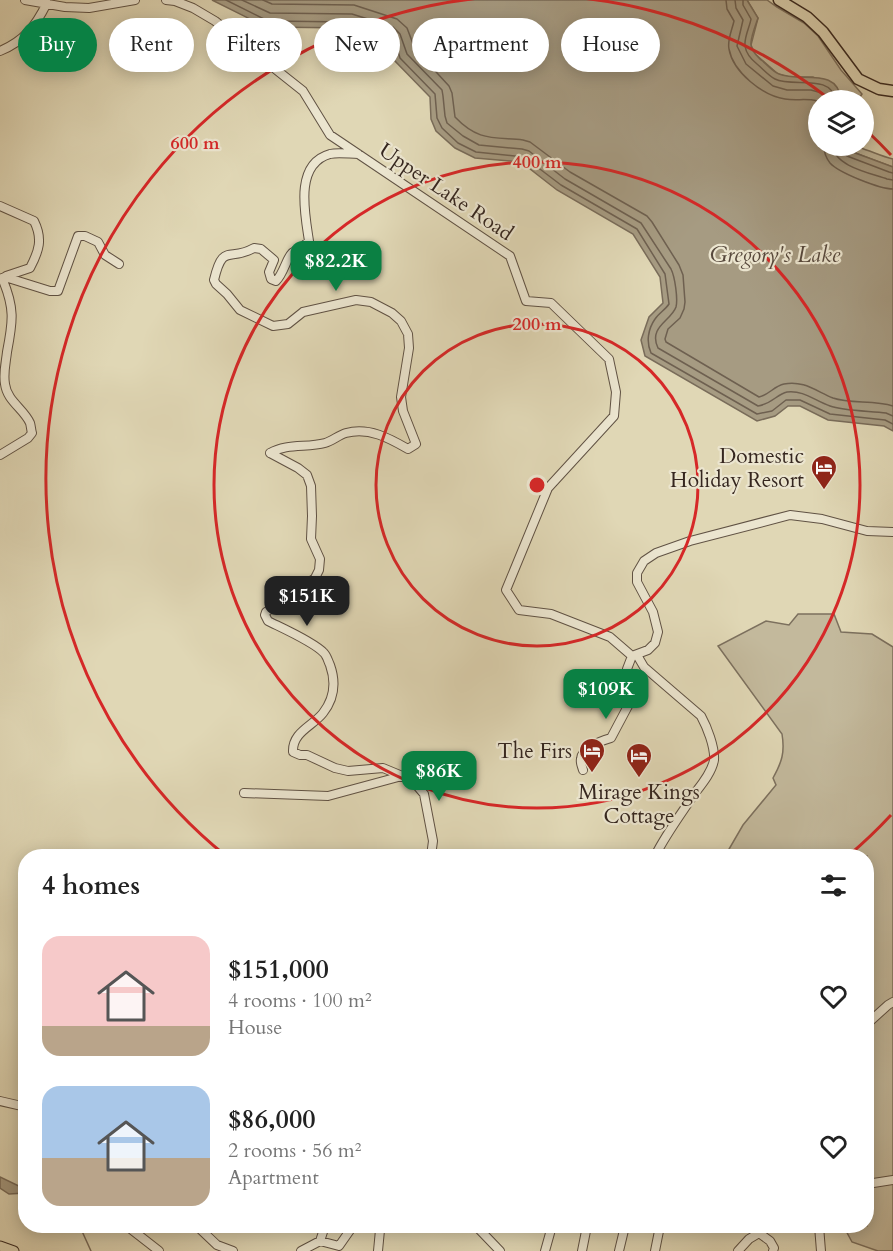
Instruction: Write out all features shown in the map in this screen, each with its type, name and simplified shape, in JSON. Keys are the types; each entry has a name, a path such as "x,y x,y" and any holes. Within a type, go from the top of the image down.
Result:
{"highway":[{"path":"779,0 807,17 823,32 858,79 879,89 893,91"}],"main road":[{"path":"0,1246 14,1251"}],"street":[{"path":"25,0 65,7 89,8 135,0"},
{"name":"Upper Lake Road","path":"166,0 193,8 215,21 303,91 330,135 510,256 526,301 551,303 609,359 616,392 614,416 548,488 506,590 519,610 551,614 610,637 634,655"},
{"path":"0,51 15,45 37,23 47,3"},
{"path":"358,154 330,154 310,168 306,176 304,210 309,241 303,248 292,253 281,276 276,280 271,279 269,272 274,260 261,249 254,248 244,253 228,254 222,258 214,280 240,310 273,326 288,324 303,312 356,300 371,302 392,313 401,321 408,334 409,348 401,397 403,411 416,444 408,449 378,434 348,433 325,443 279,448 270,453 307,475 312,516 311,539 320,559 319,570 315,578 266,612 265,615 267,621 316,646 326,654 334,677 334,688 323,714 303,730 293,745 293,752 307,755 335,768 348,771 383,768 412,780 424,794 433,841 432,849"},
{"path":"0,206 34,221 40,232 37,253 30,268 3,278"},
{"path":"3,278 58,291 78,236 85,236 98,242 105,255 119,264"},
{"path":"0,455 28,438 32,433 30,422 12,401 5,387 4,371 12,311 3,278"},
{"path":"583,770 581,759 584,752 598,741 610,738 628,706 627,669 634,655 648,650 655,643 658,632 653,612 637,582 637,573 644,561 656,553 690,541 790,515 822,519 867,531 893,532"},
{"path":"634,655 644,667 701,716 712,744 714,761 707,776 658,849"},
{"path":"244,793 328,796 402,776"},
{"path":"874,1018 893,1002"},
{"path":"0,1101 18,1105"},
{"path":"874,1183 893,1180"},
{"path":"137,1233 159,1251"},
{"path":"204,1233 217,1245 232,1251"},
{"path":"320,1241 323,1233"},
{"path":"301,1251 320,1241 339,1246 348,1233"},
{"path":"378,1251 380,1233"},
{"path":"483,1233 500,1251"},
{"path":"545,1251 550,1233"},
{"path":"582,1251 586,1233"},
{"path":"619,1251 623,1233"},
{"path":"655,1251 659,1233"},
{"path":"738,1251 749,1239 759,1233 770,1241 774,1248 773,1251"},
{"path":"820,1233 821,1251"}],"shaded area":[{"path":"747,0 767,0 804,23 818,36 841,70 858,90 835,90 813,77 789,77 778,74 755,54 751,45 758,18"},
{"path":"874,153 893,159 893,167 863,156 874,156"},
{"path":"798,614 834,614 841,632 872,634 893,647 893,1251 878,1251 852,1242 847,1233 874,1233 874,849 729,849 743,825 776,785 773,778 781,762 783,746 782,734 718,646 766,621 789,625"}],"water":[{"name":"Gregory's Lake","path":"212,0 747,0 758,18 751,45 761,60 779,74 826,79 838,89 808,90 808,156 863,156 893,167 893,431 884,426 828,420 800,406 788,406 775,416 757,421 645,356 641,340 649,317 663,303 660,277 633,234 557,190 521,162 475,158 455,148 436,131 431,119 430,97 400,66 400,18 314,18 314,28 302,27 302,18 248,18"},
{"path":"0,1177 18,1186 18,1193 9,1194 0,1188"}],"waterway":[{"path":"83,1233 91,1251"}],"place":[{"name":"Domestic Holiday Resort","path":"824,491"},
{"name":"The Firs","path":"592,774"},
{"name":"Mirage Kings Cottage","path":"639,779"}]}
